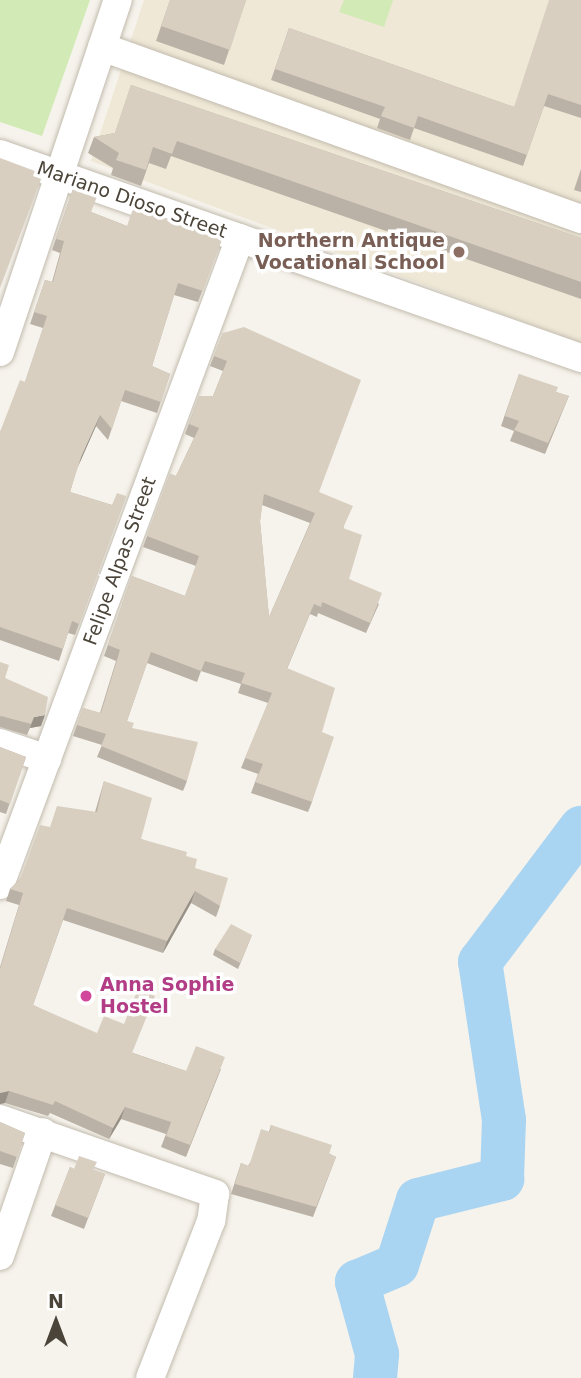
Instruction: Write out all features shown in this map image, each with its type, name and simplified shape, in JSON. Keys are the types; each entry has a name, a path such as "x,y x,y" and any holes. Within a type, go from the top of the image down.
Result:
{"street":[{"path":"0,352 118,0"},
{"path":"103,47 581,219"},
{"name":"Mariano Dioso Street","path":"0,154 581,358"},
{"name":"Felipe Alpas Street","path":"0,885 240,238"},
{"path":"0,743 47,759"},
{"path":"0,1119 215,1194 211,1221 150,1378"},
{"path":"0,1256 43,1132"}],"shaded area":[{"name":"Northern Antique Vocational School","path":"144,0 581,0 581,343 91,161"}],"green space":[{"path":"0,0 90,0 42,136 0,122"},
{"path":"344,0 393,0 384,27 339,12"}],"building":[{"path":"170,0 246,0 230,50 161,26"},
{"path":"549,0 581,0 581,105 548,94 527,155 418,116 414,128 381,116 385,107 275,69 289,28 514,107"},
{"path":"131,85 581,238 581,282 177,141 172,154 153,147 146,170 116,160 119,153 94,137 115,133"},
{"path":"0,158 43,174 0,288"},
{"path":"74,186 98,194 91,212 127,226 134,206 222,239 203,291 178,283 152,366 170,374 161,402 125,390 112,429 100,415 81,457 70,492 112,505 117,493 126,496 79,624 72,621 63,649 0,627 0,432 20,380 25,382 47,316 34,312 45,280 53,282 64,241 56,239"},
{"path":"244,327 361,380 319,492 353,506 343,528 362,535 349,579 382,593 370,623 322,602 321,607 314,604 287,668 335,688 322,732 334,737 312,802 255,782 263,764 245,758 272,693 241,683 245,673 205,661 201,671 151,652 127,721 134,723 132,728 198,742 187,781 101,746 106,734 77,725 83,708 101,713 120,650 108,645 132,576 185,596 199,556 147,536 170,474 176,476 199,428 189,424 199,396 213,396 227,361 214,356 223,333","holes":["264,494 315,513 269,617 260,521"]},
{"path":"519,374 558,387 556,392 569,396 548,443 514,430 519,421 505,416"},
{"path":"0,662 9,665 5,678 48,697 45,715 34,717 31,724 0,717"},
{"path":"0,747 26,757 10,804 0,800"},
{"path":"104,781 152,798 141,839 187,852 186,856 197,859 195,868 228,878 220,906 195,891 167,941 67,908 33,1005 97,1033 104,1016 124,1024 138,989 155,996 132,1053 186,1071 196,1046 225,1057 190,1145 166,1136 171,1122 125,1107 113,1128 55,1101 53,1105 9,1091 0,1093 0,969 23,893 10,889 20,879 40,825 50,827 57,806 97,812"},
{"path":"231,924 252,935 240,963 215,949"},
{"path":"0,1122 25,1133 17,1157 0,1151"},
{"path":"271,1125 332,1145 329,1154 336,1157 316,1207 235,1184 241,1163 249,1166 261,1129 270,1132"},
{"path":"79,1156 97,1162 93,1170 105,1174 88,1218 55,1205 70,1167 74,1169"}],"waterway":[{"path":"375,1378 377,1354 357,1282 397,1265 418,1200 502,1179 504,1120 480,962 581,828"}],"place":[{"name":"Northern Antique Vocational School","path":"459,252"},
{"name":"Anna Sophie Hostel","path":"86,996"}]}
